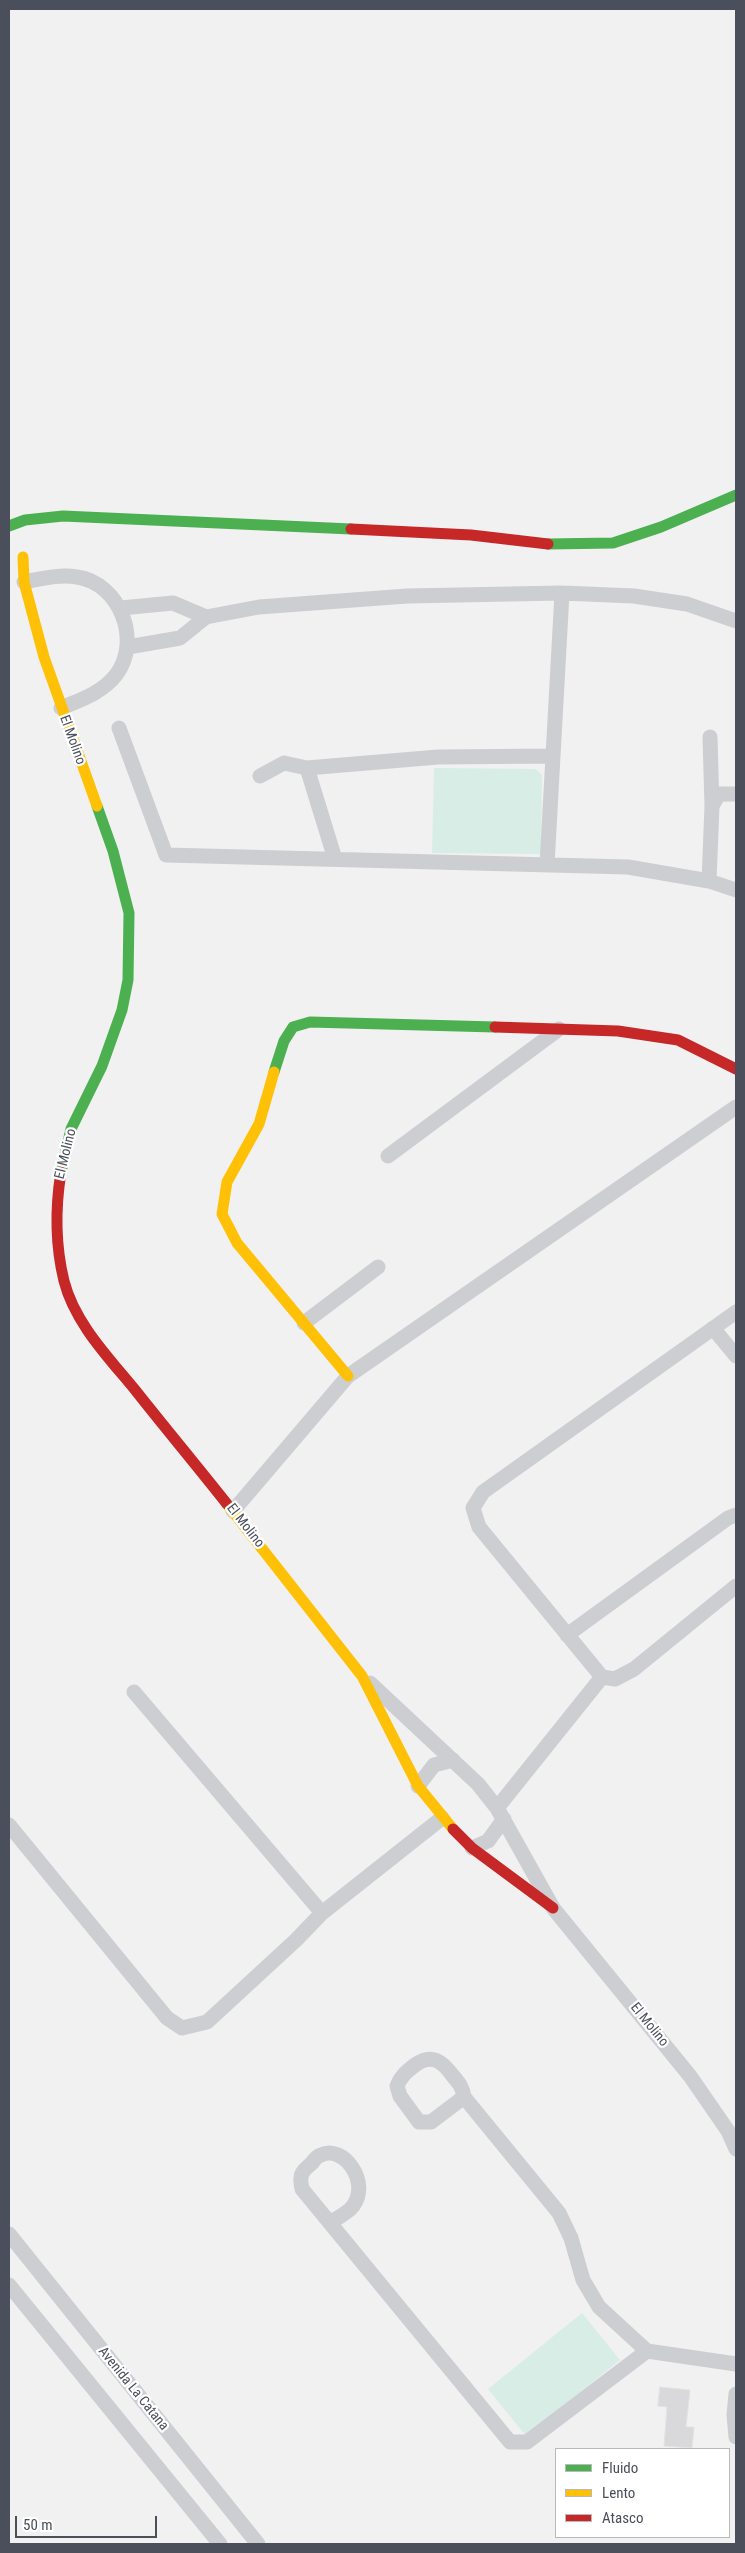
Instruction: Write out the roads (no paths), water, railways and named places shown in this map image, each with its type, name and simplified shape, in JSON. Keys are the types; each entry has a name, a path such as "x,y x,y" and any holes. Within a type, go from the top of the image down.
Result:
{"street":[{"path":"9,526 24,520 63,516 471,535 543,544 582,545 613,543 645,533 736,495"},
{"name":"El Molino","path":"23,557 24,582 44,657 113,851 129,913 130,952 122,1010 113,1040 71,1129 63,1158 56,1208 60,1267 73,1304 93,1338 233,1511 362,1676 478,1784 500,1814 553,1908 690,2076 728,2131 736,2149"},
{"path":"24,582 60,576 78,577 91,581 107,591 121,608 128,647 122,666 105,687 61,708"},
{"path":"128,647 180,638 206,617 259,607 398,597 562,593 634,596 688,604 736,621"},
{"path":"548,865 562,593"},
{"path":"121,608 173,603 206,617"},
{"path":"119,728 166,855 628,867 709,881 736,890"},
{"path":"709,881 712,806 710,737"},
{"path":"260,776 284,763 307,768 438,757 553,756"},
{"path":"307,768 335,859"},
{"path":"712,806 719,794 736,794"},
{"path":"348,1376 237,1243 222,1214 222,1200 227,1182 259,1124 266,1094 284,1041 293,1026 310,1022 618,1031 678,1040 736,1069"},
{"path":"388,1156 559,1029"},
{"path":"233,1511 348,1376 736,1107"},
{"path":"304,1323 378,1266"},
{"path":"736,1312 483,1492 472,1508 479,1527 602,1677 615,1679 634,1669 736,1586"},
{"path":"713,1328 736,1356"},
{"path":"567,1635 728,1518 736,1515"},
{"name":"El Molino","path":"362,1676 418,1786 442,1818 472,1848 553,1908"},
{"path":"472,1848 488,1841 500,1814 602,1677"},
{"path":"134,1692 322,1912"},
{"path":"418,1786 434,1765 453,1760"},
{"path":"9,1825 167,2018 182,2028 207,2022 296,1940 322,1912 442,1818"},
{"path":"464,2097 426,2124 420,2122 400,2096 397,2086 402,2074 423,2059 434,2058 444,2064 463,2089 464,2097 559,2213 571,2238 583,2280 599,2307 646,2351 736,2364"},
{"path":"331,2222 353,2207 360,2191 358,2176 347,2161 332,2154 321,2154 302,2170 300,2177 302,2189 510,2442 526,2442 646,2351"},
{"name":"Avenida La Catana","path":"9,2234 258,2544"},
{"path":"9,2285 220,2544"},
{"path":"736,2394 736,2438"}]}
